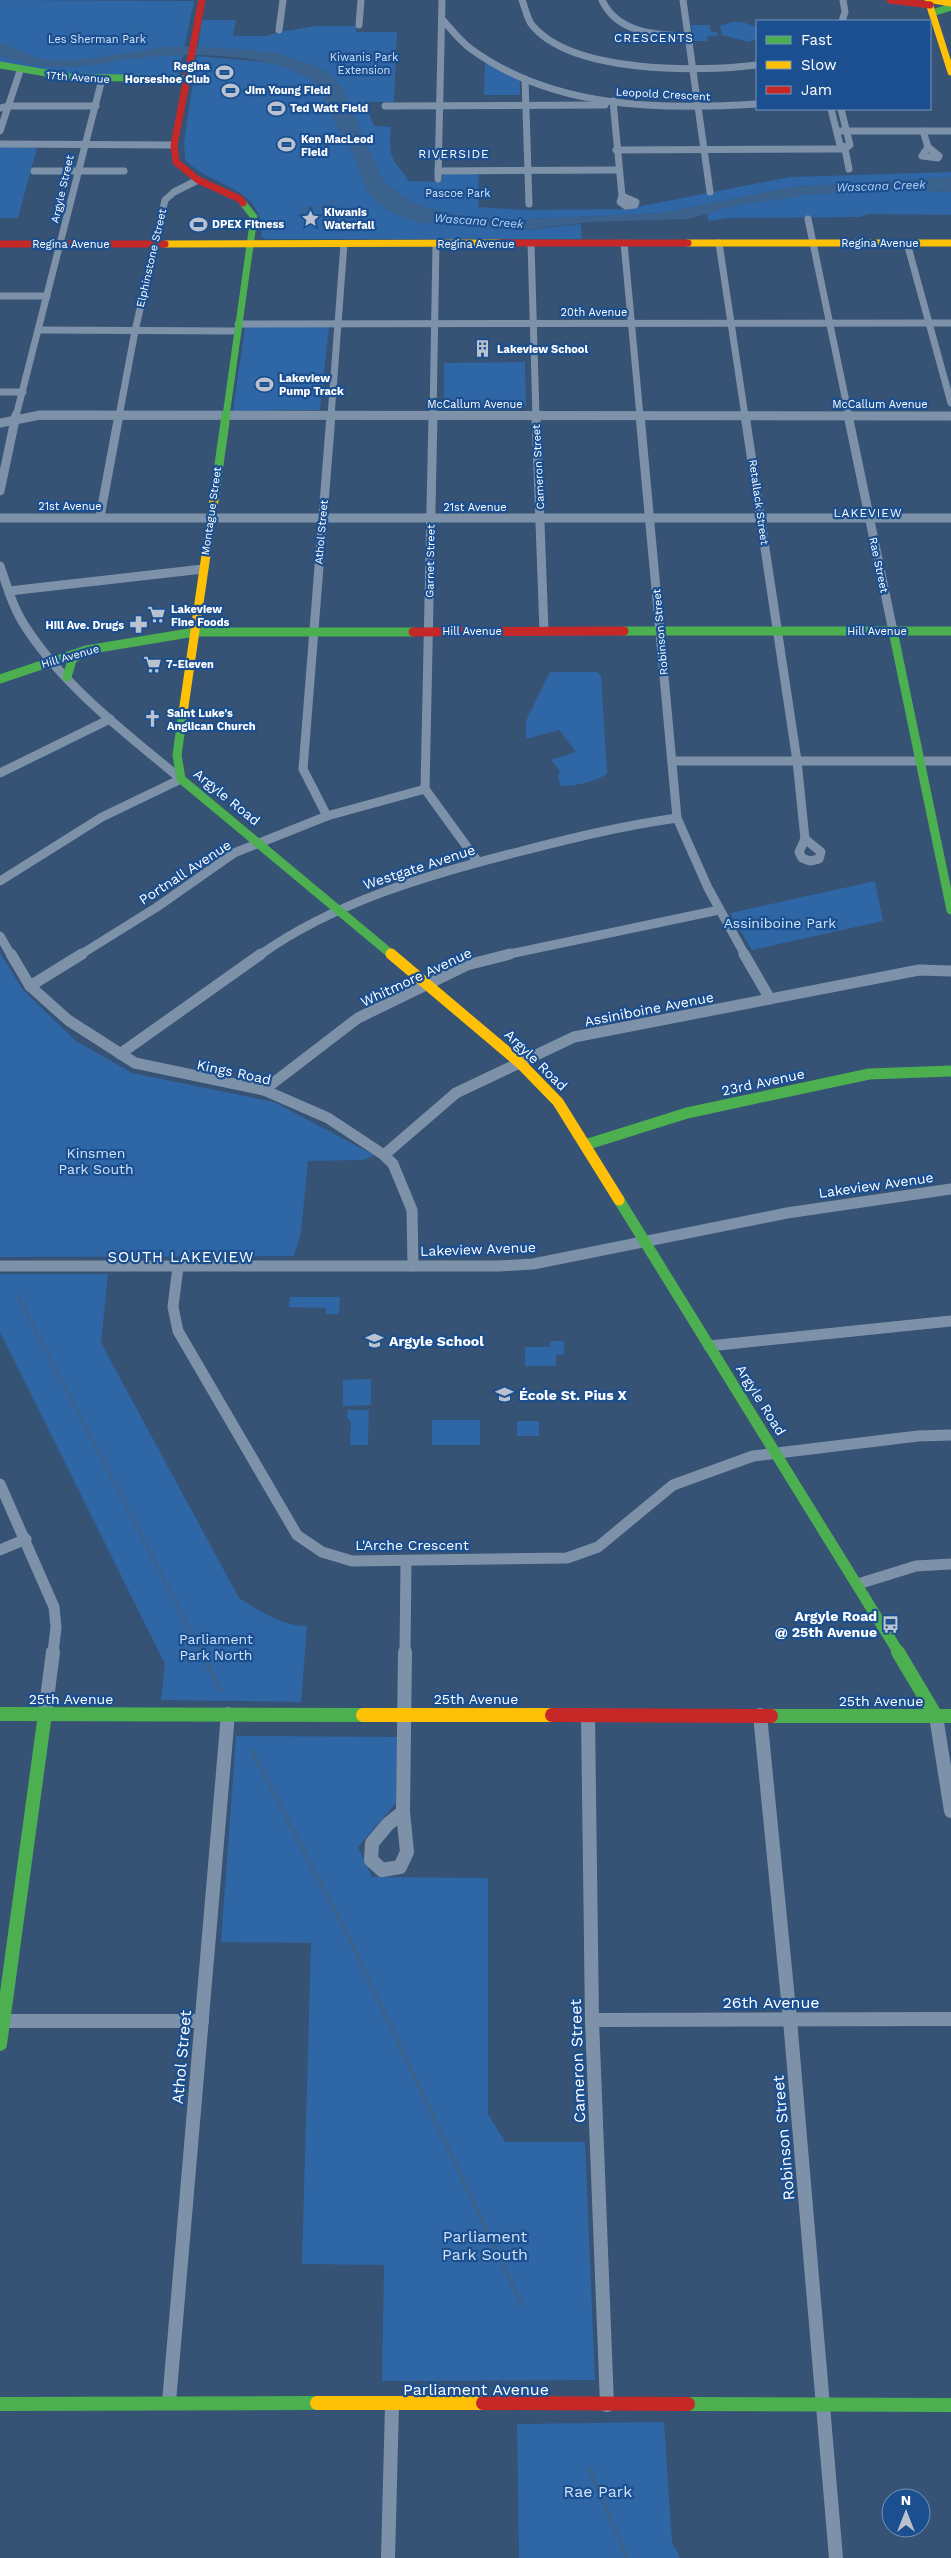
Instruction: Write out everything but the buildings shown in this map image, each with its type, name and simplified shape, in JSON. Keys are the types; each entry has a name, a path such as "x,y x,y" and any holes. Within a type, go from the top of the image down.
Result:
{"street":[{"path":"198,180 176,162 174,145 202,0"},
{"path":"279,30 283,0"},
{"path":"358,24 361,0"},
{"path":"438,179 442,0"},
{"path":"522,0 527,18 550,39 571,50 628,66 694,71 756,65"},
{"path":"602,0 608,13 623,24 651,32 688,36"},
{"path":"683,0 710,192"},
{"path":"842,20 845,12 843,0"},
{"path":"890,0 931,11 951,7"},
{"path":"931,11 951,3"},
{"path":"931,11 935,36 951,72"},
{"name":"Leopold Crescent","path":"442,19 462,43 483,59 525,79 565,91 613,103 699,107 756,104"},
{"path":"441,44 451,46 462,43"},
{"name":"17th Avenue","path":"0,66 62,77 186,79"},
{"path":"0,132 20,71"},
{"name":"Argyle Street","path":"15,419 102,79"},
{"path":"525,79 529,204"},
{"path":"385,106 613,103 616,150 622,196"},
{"path":"0,108 9,106 96,106"},
{"path":"831,110 840,145 845,148 849,169"},
{"path":"616,150 845,148 850,145 841,110"},
{"path":"837,131 951,131"},
{"path":"923,131 928,147"},
{"path":"0,144 174,145"},
{"path":"438,171 618,170"},
{"path":"34,171 124,171"},
{"name":"Montague Street","path":"181,779 177,755 249,244 253,238 254,217 240,199 198,180"},
{"name":"Elphinstone Street","path":"100,517 135,331 165,200 174,192 198,180"},
{"name":"Rae Street","path":"808,219 951,907"},
{"name":"Robinson Street","path":"624,243 677,818 692,856 719,910 770,999"},
{"name":"Retallack Street","path":"719,243 733,323 797,761 805,839"},
{"path":"907,243 951,404"},
{"name":"Regina Avenue","path":"0,244 951,243"},
{"name":"Athol Street","path":"327,816 303,769 312,631 344,244"},
{"name":"Garnet Street","path":"425,790 436,244"},
{"name":"Cameron Street","path":"531,244 535,416 541,518 544,631"},
{"path":"0,296 47,296"},
{"name":"20th Avenue","path":"39,330 135,331 337,323 951,323"},
{"path":"0,392 23,392"},
{"name":"McCallum Avenue","path":"0,422 40,415 951,416"},
{"path":"0,485 15,419"},
{"name":"21st Avenue","path":"0,518 951,518"},
{"name":"Argyle Road","path":"0,566 24,624 50,661 150,754 341,910 520,1063 558,1102 777,1452 936,1716"},
{"path":"0,600 10,594 203,569"},
{"name":"Hill Avenue","path":"0,679 86,650 195,632 951,631"},
{"path":"68,677 72,660 86,650"},
{"path":"0,773 110,718"},
{"path":"150,754 177,755"},
{"path":"672,761 951,761"},
{"path":"0,881 102,817 181,779"},
{"path":"425,790 478,862"},
{"name":"Portnall Avenue","path":"30,986 157,907 234,853 327,816 425,790"},
{"name":"Westgate Avenue","path":"120,1054 280,941 373,895 478,862 615,827 677,818"},
{"name":"Whitmore Avenue","path":"264,1090 358,1018 467,965 719,910"},
{"name":"Kings Road","path":"0,936 30,986 68,1020 134,1063 264,1090 328,1118 384,1155 393,1164 412,1210 413,1266"},
{"name":"Assiniboine Avenue","path":"384,1155 456,1093 574,1038 919,970 951,971"},
{"name":"23rd Avenue","path":"585,1145 687,1113 869,1074 951,1071"},
{"name":"Lakeview Avenue","path":"0,1266 499,1266 533,1264 787,1213 951,1189"},
{"name":"L'Arche Crescent","path":"178,1267 173,1307 178,1331 297,1535 309,1547 327,1555 352,1562 567,1558 598,1547 673,1485 752,1456 918,1436 951,1435"},
{"path":"709,1346 951,1321"},
{"path":"0,1484 26,1539 54,1607 56,1628 0,2044"},
{"path":"0,1550 26,1539"},
{"path":"402,1812 406,1562"},
{"path":"858,1584 916,1566 951,1564"},
{"name":"25th Avenue","path":"0,1714 951,1716"},
{"name":"Athol Street","path":"169,2402 228,1714"},
{"name":"Cameron Street","path":"588,1715 592,2020 607,2406"},
{"name":"Robinson Street","path":"760,1715 790,2020 836,2558"},
{"path":"936,1716 951,1811"},
{"name":"26th Avenue","path":"592,2020 951,2019"},
{"path":"3,2022 202,2021"},
{"name":"Parliament Avenue","path":"0,2404 169,2402 607,2406 951,2405"},
{"path":"388,2558 392,2405"}],"green space":[{"name":"Les Sherman Park","path":"0,0 194,1 178,78 80,77 0,63"},
{"path":"202,20 236,20 233,36 266,36 316,26 356,26 356,32 397,32 394,102 370,102 368,111 374,126 391,127 391,154 408,181 442,182 443,174 479,174 478,207 526,210 626,209 790,177 951,172 951,177 793,187 662,213 510,220 461,216 427,208 408,200 383,181 342,88 330,74 309,64 276,53 198,47"},
{"path":"732,22 742,22 756,27 756,39 748,42 722,35 720,26"},
{"path":"691,25 710,25 711,32 717,32 718,36 707,36 708,41 694,41"},
{"path":"197,56 264,62 282,66 312,79 324,92 355,158 368,192 416,222 527,230 581,224 582,239 266,239 261,237 260,220 255,207 246,197 196,170 185,160 184,142"},
{"path":"485,63 520,79 520,95 484,95"},
{"path":"0,147 37,148 18,218 0,218"},
{"path":"896,190 951,192 951,215 868,214 860,217 728,218 708,221 707,213 753,202 824,193"},
{"path":"245,327 329,327 320,410 233,411"},
{"path":"525,362 526,406 444,406 444,363"},
{"path":"550,672 597,672 601,675 607,773 598,779 577,785 560,785 558,773 561,772 551,760 576,752 559,730 526,739 526,721"},
{"name":"Assiniboine Park","path":"875,881 883,921 752,950 730,913"},
{"name":"Kinsmen Park South","path":"0,953 23,990 76,1041 132,1073 274,1102 374,1155 363,1160 308,1161 301,1232 294,1256 0,1257"},
{"name":"Parliament Park North","path":"0,1274 108,1274 101,1343 239,1598 280,1621 307,1626 301,1702 161,1700 165,1664 0,1332"},
{"path":"290,1297 340,1297 339,1314 326,1314 326,1308 289,1307"},
{"path":"550,1341 564,1341 564,1354 556,1355 556,1366 525,1366 525,1347 550,1347"},
{"path":"371,1379 371,1405 343,1406 343,1380"},
{"path":"348,1410 369,1410 368,1445 350,1445 351,1422 347,1417"},
{"path":"432,1420 480,1420 480,1445 432,1445"},
{"path":"517,1421 539,1421 539,1436 517,1436"},
{"name":"Parliament Park South","path":"236,1736 397,1737 396,1803 358,1847 372,1877 488,1878 488,2114 505,2142 585,2142 595,2380 382,2381 384,2265 302,2264 311,1943 221,1942"},
{"name":"Rae Park","path":"664,2422 672,2542 680,2558 519,2558 517,2424"}],"water":[{"name":"Wascana Creek","path":"0,42 37,58 57,60 87,59 166,47 190,46 276,53 309,64 330,74 342,88 383,181 408,200 427,208 461,216 510,220 662,213 793,187 951,177 951,192 896,190 812,194 734,206 689,219 590,222 527,230 431,224 397,215 375,200 365,185 355,158 335,123 322,91 314,82 299,73 264,62 205,55 149,57 58,68 21,63 0,56"}],"waterway":[{"path":"303,214 302,209 325,207 334,201"},
{"path":"18,1296 202,1653"},
{"path":"201,1652 221,1691"},
{"path":"252,1751 350,1940 522,2305"},
{"path":"589,2468 627,2558"}],"traffic: fast":[{"path":"932,13 951,7"},
{"path":"0,65 69,77 187,79"},
{"path":"214,500 254,217 243,203"},
{"path":"624,631 951,631"},
{"path":"893,631 951,910"},
{"path":"0,679 86,650 195,632 413,632"},
{"path":"67,677 72,660 84,651"},
{"path":"183,713 177,755 181,779 391,954"},
{"path":"585,1145 687,1113 869,1074 951,1071"},
{"path":"619,1200 858,1584 936,1716"},
{"path":"0,1714 363,1715"},
{"path":"0,2044 45,1714"},
{"path":"771,1716 951,1716"},
{"path":"0,2404 317,2403"},
{"path":"688,2404 951,2405"}],"traffic: slow":[{"path":"928,0 951,72"},
{"path":"933,0 951,3"},
{"path":"165,244 499,243"},
{"path":"688,243 951,243"},
{"path":"183,713 214,500"},
{"path":"391,954 520,1063 558,1102 619,1200"},
{"path":"363,1715 552,1715"},
{"path":"317,2403 483,2403"}],"traffic: jam":[{"path":"202,0 174,145 176,162 198,180 240,199 243,203"},
{"path":"890,0 930,5"},
{"path":"499,243 688,243"},
{"path":"0,244 165,244"},
{"path":"413,632 624,631"},
{"path":"552,1715 771,1716"},
{"path":"483,2403 688,2404"}],"place":[{"name":"Regina Horseshoe Club","path":"224,72"},
{"name":"Jim Young Field","path":"231,90"},
{"name":"Ted Watt Field","path":"276,108"},
{"name":"Ken MacLeod Field","path":"287,145"},
{"name":"Kiwanis Waterfall","path":"310,218"},
{"name":"DPEX Fitness","path":"198,224"},
{"name":"Lakeview School","path":"483,349"},
{"name":"Lakeview Pump Track","path":"265,384"},
{"name":"Lakeview Fine Foods","path":"157,615"},
{"name":"Hill Ave. Drugs","path":"138,625"},
{"name":"7-Eleven","path":"152,664"},
{"name":"Saint Luke's Anglican Church","path":"153,719"},
{"name":"Argyle School","path":"375,1341"},
{"name":"École St. Pius X","path":"505,1395"},
{"name":"Argyle Road @ 25th Avenue","path":"891,1624"}],"district":[{"name":"CRESCENTS","path":"654,38"},
{"name":"RIVERSIDE","path":"454,154"},
{"name":"LAKEVIEW","path":"868,513"},
{"name":"SOUTH LAKEVIEW","path":"181,1257"}],"park label":[{"name":"Kiwanis Park Extension","path":"364,63"},
{"name":"Pascoe Park","path":"458,193"}]}
